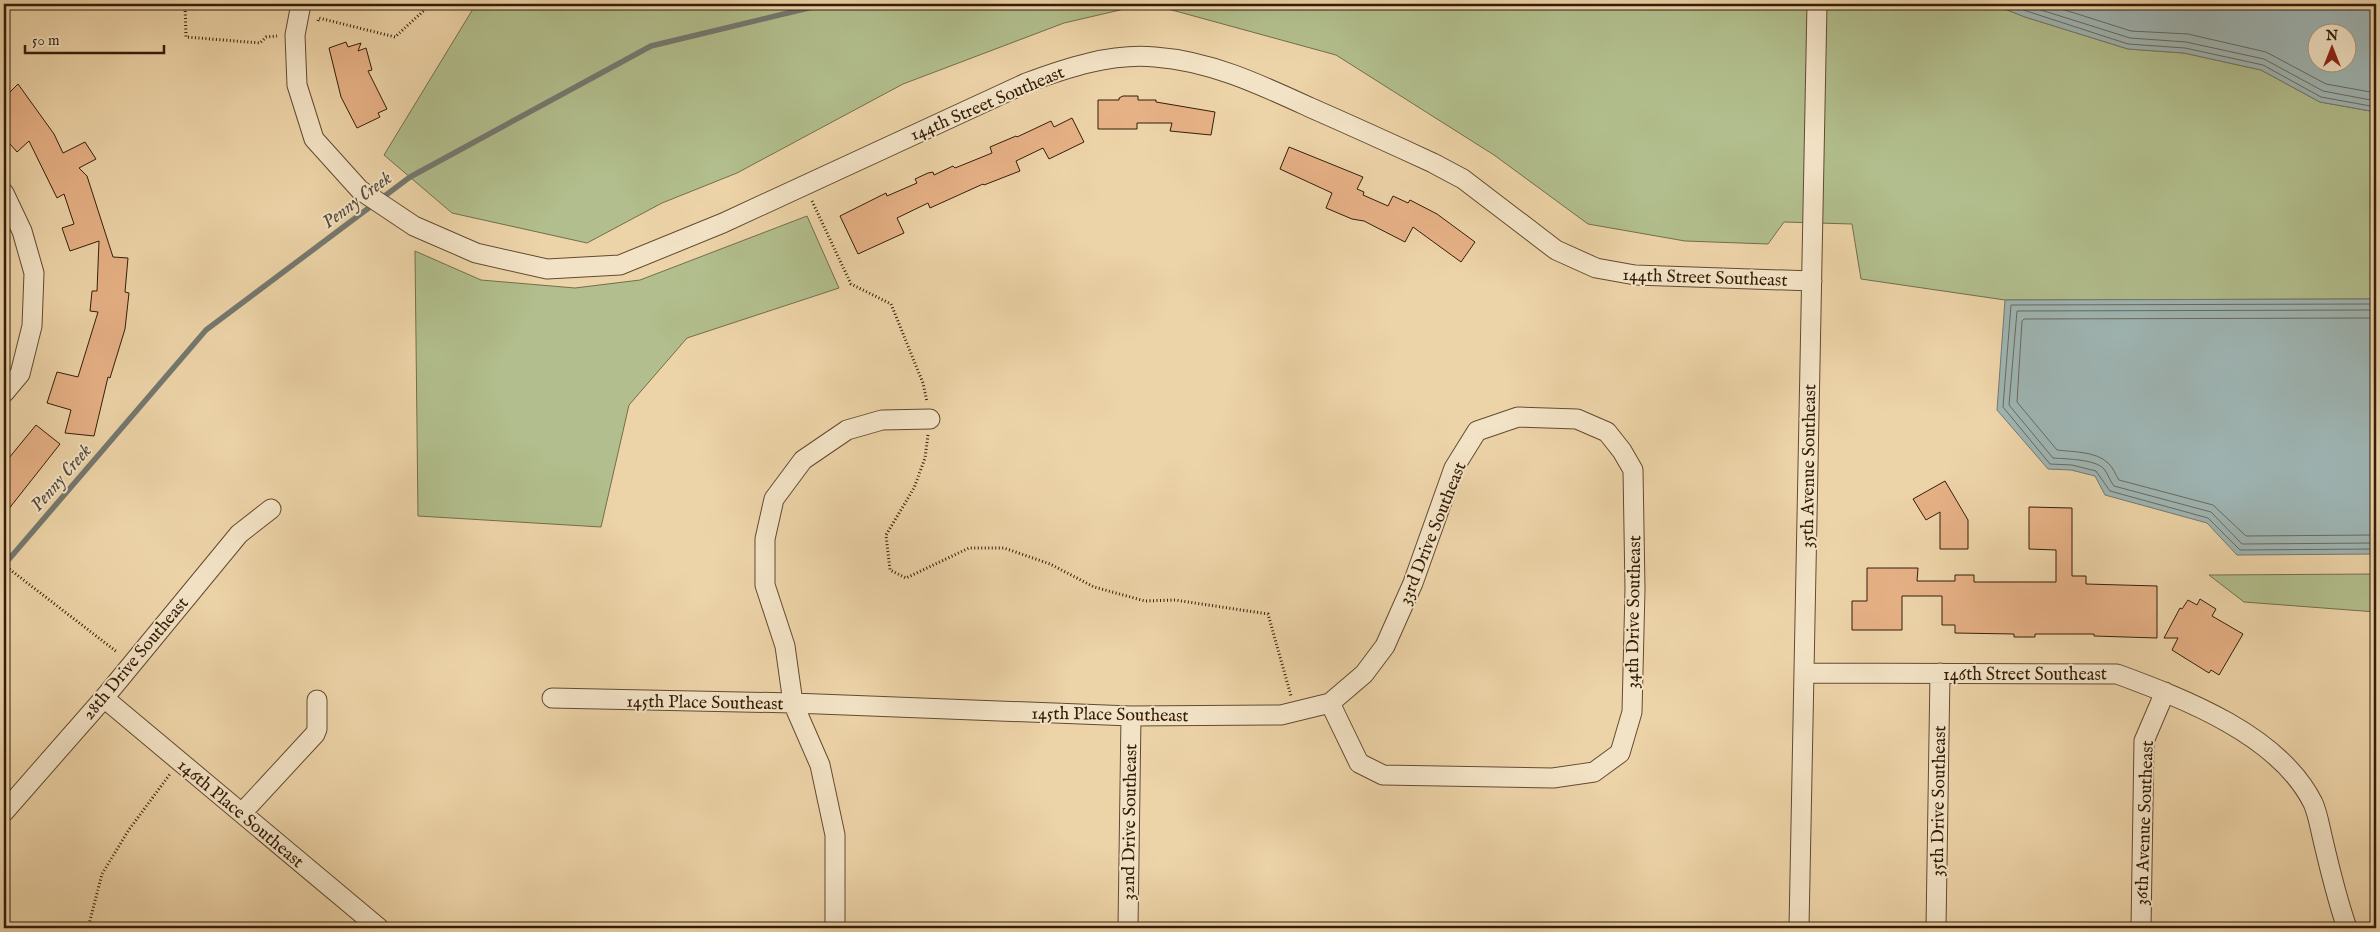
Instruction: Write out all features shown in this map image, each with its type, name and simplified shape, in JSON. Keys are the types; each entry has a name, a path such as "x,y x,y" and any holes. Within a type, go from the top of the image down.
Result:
{"street":[{"name":"144th Street Southeast","path":"301,4 295,35 297,85 314,139 360,190 414,226 476,253 547,269 620,265 723,223 1026,83 1056,72 1111,59 1153,56 1190,62 1228,72 1433,162 1463,179 1556,250 1596,268 1635,275 1812,281"},
{"name":"35th Avenue Southeast","path":"1799,928 1817,4"},
{"path":"4,193 22,231 34,273 32,326 25,355 20,374 4,393"},
{"name":"33rd Drive Southeast","path":"1330,703 1364,674 1385,646 1413,583 1454,468 1477,431 1518,417 1577,419 1608,432 1633,470"},
{"path":"835,928 835,835 820,765 793,703 785,646 765,585 765,540 774,499 803,460 846,430 882,420 930,419"},
{"name":"34th Drive Southeast","path":"1330,703 1359,763 1383,775 1553,778 1594,772 1620,753 1632,712 1635,590 1633,470"},
{"name":"28th Drive Southeast","path":"4,812 104,698 238,534 271,509"},
{"name":"146th Street Southeast","path":"1804,673 2117,674 2165,692 2222,720 2268,750 2297,776 2314,805 2338,904 2347,928"},
{"name":"35th Drive Southeast","path":"1936,928 1940,674"},
{"name":"36th Avenue Southeast","path":"2140,928 2144,741 2165,692"},
{"name":"146th Place Southeast","path":"104,698 379,928"},
{"name":"145th Place Southeast","path":"552,698 793,703 1131,716 1281,714 1330,703"},
{"path":"242,813 315,734 317,729 317,700"},
{"name":"32nd Drive Southeast","path":"1128,928 1131,716"}],"path":[{"path":"185,4 186,37"},
{"path":"395,37 431,4"},
{"path":"805,184 851,284 891,304 923,383 930,419 926,458 914,488 886,534 890,570 906,578 969,548 1004,548 1050,564 1094,587 1145,601 1175,600 1268,614 1296,711"},
{"path":"4,564 132,664"},
{"path":"88,928 102,874 128,831 180,761"}],"green space":[{"path":"476,4 1146,4 1064,23 903,84 737,173 662,203 587,243 452,213 384,155"},
{"path":"1150,4 1992,4 2025,17 2128,49 2184,53 2261,70 2320,102 2376,112 2376,299 2005,300 1861,279 1852,224 1784,222 1768,244 1685,241 1588,224 1494,155 1336,55"},
{"path":"807,216 839,288 687,338 629,405 601,527 418,516 415,251 481,280 575,288 640,280"},
{"path":"2376,574 2376,612 2244,602 2209,575"}],"water":[{"path":"1992,4 2376,4 2376,112 2320,102 2261,70 2184,53 2128,49 2025,17"},
{"path":"2376,299 2376,554 2237,555 2207,523 2105,495 2095,476 2071,470 2048,469 1997,410 2005,300"}],"building":[{"path":"346,42 348,47 361,43 358,51 366,48 372,70 368,71 387,109 378,113 380,117 357,128 341,97 329,48"},
{"path":"18,84 54,134 63,153 85,142 96,159 79,168 87,176 113,257 128,258 125,292 129,293 125,329 110,378 108,377 94,436 65,433 71,410 47,403 57,372 78,377 98,312 90,311 92,291 97,291 99,241 70,251 62,228 74,224 64,194 57,198 29,141 17,152 4,137 4,98"},
{"path":"1123,96 1138,96 1138,100 1156,100 1156,102 1215,112 1211,135 1170,131 1172,123 1137,123 1137,129 1098,129 1098,100 1119,100"},
{"path":"1072,118 1084,142 1049,159 1043,148 1016,161 1020,171 983,184 930,208 928,203 897,218 904,233 858,254 840,216 886,193 887,196 917,183 915,179 928,173 933,172 934,175 953,166 955,168 992,153 990,147 1051,121 1054,127"},
{"path":"1289,147 1363,177 1357,189 1364,192 1363,195 1388,206 1393,196 1408,203 1410,200 1437,214 1475,242 1461,262 1413,227 1405,242 1364,221 1352,219 1326,208 1332,193 1280,169"},
{"path":"36,425 60,444 4,515 4,464"},
{"path":"1945,481 1968,520 1968,549 1940,549 1940,512 1926,520 1913,499"},
{"path":"2029,507 2072,508 2072,576 2086,576 2086,584 2157,586 2157,638 2094,636 2094,634 2035,634 2035,637 2014,637 2014,634 1955,633 1955,625 1942,625 1942,596 1902,596 1902,630 1852,630 1852,601 1867,601 1867,568 1918,568 1917,581 1955,581 1955,575 1974,575 1974,582 2056,582 2056,550 2029,549"},
{"path":"2200,599 2216,609 2212,616 2243,634 2219,675 2211,670 2209,673 2172,650 2178,638 2164,638 2180,608 2182,609 2188,600 2197,605"}],"waterway":[{"name":"Penny Creek","path":"4,565 206,330 410,177 651,46 825,4"}]}
